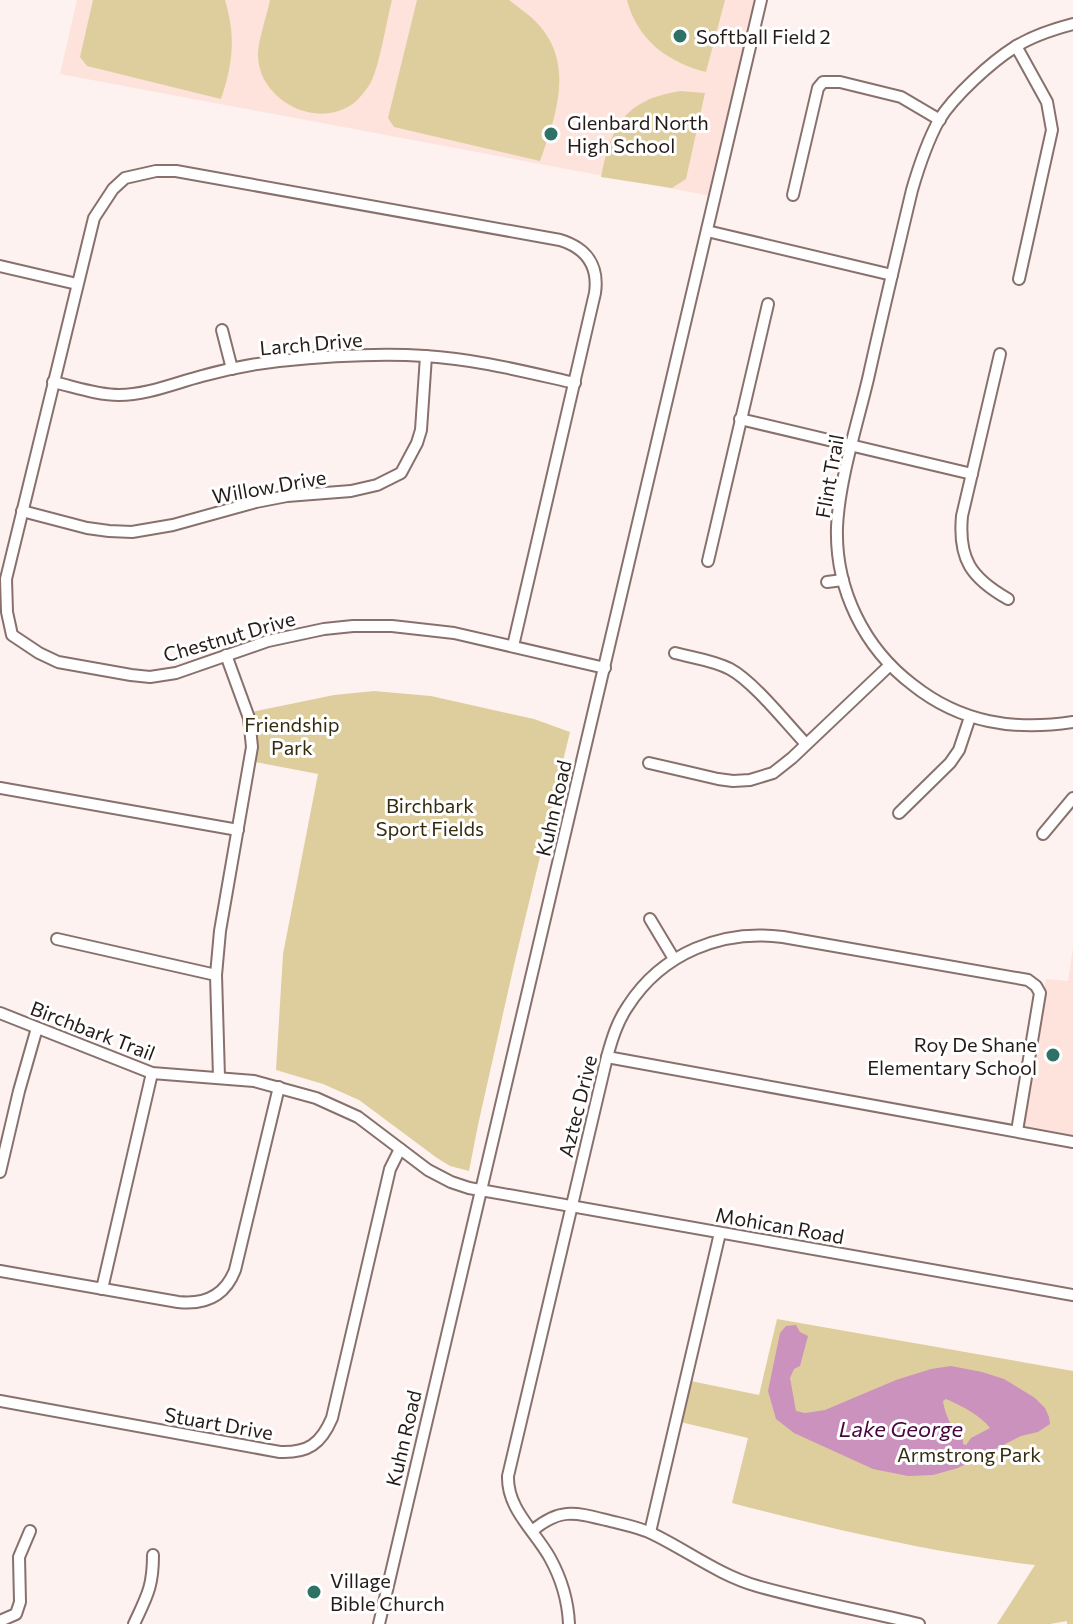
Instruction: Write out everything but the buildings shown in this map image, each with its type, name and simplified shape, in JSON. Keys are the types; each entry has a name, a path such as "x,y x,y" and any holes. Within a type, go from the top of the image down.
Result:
{"street":[{"name":"Kuhn Road","path":"379,1624 761,0"},
{"name":"Flint Trail","path":"1073,24 1016,46 966,88 940,120 917,172 841,495 837,537 843,580 859,622 890,665 923,694 970,717 994,723 1050,726 1073,722"},
{"path":"1016,46 1047,102 1052,130 1019,279"},
{"path":"793,195 822,79 901,97 940,120"},
{"path":"22,511 94,218 113,189 125,178 156,171 176,171 560,240 575,246 590,259 596,287 513,646"},
{"path":"707,231 892,275"},
{"path":"0,266 77,284"},
{"path":"708,561 768,304"},
{"path":"222,330 232,369"},
{"path":"1000,354 961,531 966,560 979,580 1008,599"},
{"name":"Larch Drive","path":"53,382 122,395 232,369 277,362 337,356 426,356 470,361 575,383"},
{"name":"Willow Drive","path":"22,511 87,528 132,532 173,525 287,496 351,491 377,485 401,473 417,443 421,430 426,356"},
{"path":"740,419 972,474"},
{"name":"Chestnut Drive","path":"22,511 6,579 7,612 12,635 58,662 150,677 176,673 294,634 353,626 419,627 605,668"},
{"path":"827,582 843,580"},
{"path":"675,653 717,663 736,673 806,744"},
{"path":"219,1077 216,975 220,931 252,747 249,718 226,655"},
{"path":"649,763 733,781 773,773 890,665"},
{"path":"899,813 950,763 959,750 970,717"},
{"path":"0,788 238,830"},
{"path":"1043,834 1073,798"},
{"path":"650,919 674,959"},
{"name":"Aztec Drive","path":"569,1624 558,1574 550,1557 516,1509 508,1492 508,1476 607,1057 615,1030 639,991 674,959 705,944 743,935 766,935 1028,980 1040,993 1017,1131"},
{"path":"57,939 216,975"},
{"name":"Birchbark Trail","path":"0,1013 152,1073 246,1080 316,1098 372,1126 441,1178 482,1190"},
{"path":"0,1172 37,1028"},
{"path":"607,1057 1073,1142"},
{"path":"102,1289 152,1073"},
{"path":"0,1271 189,1303 209,1300 222,1292 235,1270 279,1087"},
{"name":"Stuart Drive","path":"0,1401 280,1452 312,1448 332,1418 390,1169 400,1149"},
{"name":"Mohican Road","path":"482,1190 1073,1295"},
{"path":"650,1532 720,1233"},
{"path":"532,1531 541,1523 558,1516 577,1513 650,1532 721,1572 756,1586 919,1624"},
{"path":"0,1621 17,1619 20,1602 19,1557 30,1531"},
{"path":"134,1624 150,1589 153,1555"}],"shaded area":[{"name":"Glenbard North High School","path":"77,0 756,0 711,196 60,74"},
{"name":"Roy De Shane Elementary School","path":"1073,948 1073,1138 1022,1129 1046,979 1068,981"}],"green space":[{"path":"93,0 225,0 232,50 221,99 87,66 80,57"},
{"path":"270,0 392,0 373,77 354,103 339,111 323,114 307,112 279,97 268,85 258,55"},
{"path":"417,0 509,0 538,24 556,56 559,73 556,108 540,161 394,127 388,118"},
{"name":"Softball Field 2","path":"627,0 725,0 706,72 679,63 656,48 638,27"},
{"path":"680,91 705,93 686,179 672,188 601,177 616,129 633,108 661,95"},
{"name":"Birchbark Sport Fields","path":"374,691 431,696 534,719 570,732 469,1171 450,1166 437,1158 359,1100 323,1084 276,1070 283,954 318,774 250,761 247,713 334,695"},
{"name":"Armstrong Park","path":"777,1319 1073,1371 1073,1624 1067,1624 1067,1621 997,1624 1035,1565 883,1539 732,1503 748,1438 676,1421 686,1380 759,1395"}],"water":[{"name":"Lake George","path":"796,1325 800,1332 808,1336 800,1366 794,1369 790,1378 796,1411 825,1410 896,1380 951,1366 1004,1379 1035,1398 1045,1408 1050,1424 958,1468 933,1475 908,1476 873,1469 794,1433 776,1419 768,1391 780,1333 786,1326","holes":["946,1399 976,1415 990,1428 963,1444 948,1417 943,1401"]}],"place":[{"name":"Softball Field 2","path":"680,36"},
{"name":"Glenbard North High School","path":"551,134"},
{"name":"Roy De Shane Elementary School","path":"1053,1055"},
{"name":"Village Bible Church","path":"314,1592"}],"park label":[{"name":"Friendship Park","path":"292,736"}]}
